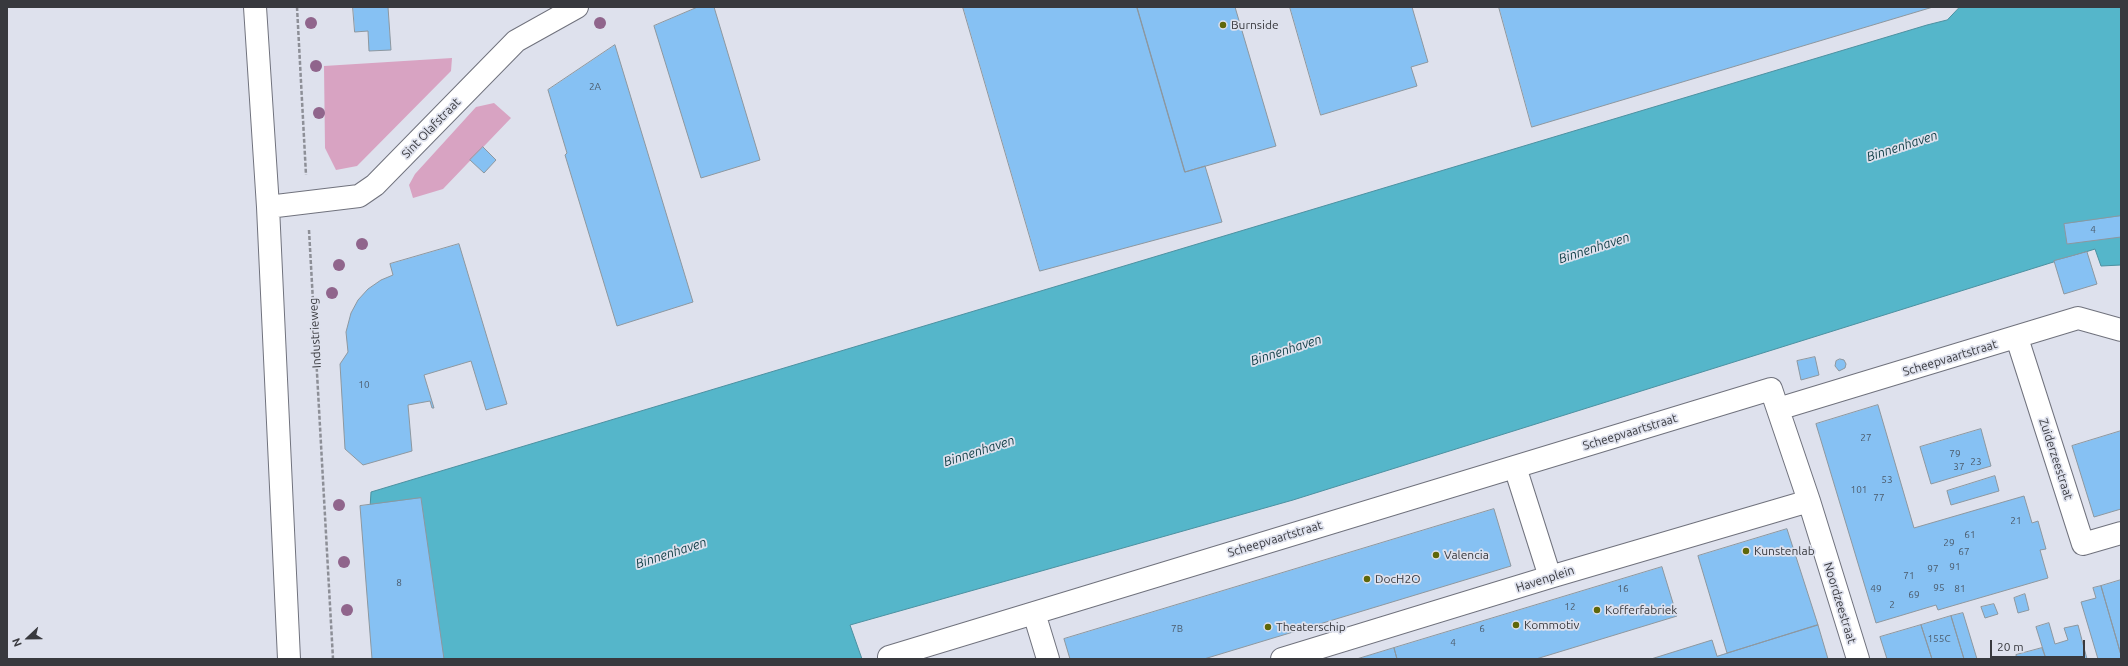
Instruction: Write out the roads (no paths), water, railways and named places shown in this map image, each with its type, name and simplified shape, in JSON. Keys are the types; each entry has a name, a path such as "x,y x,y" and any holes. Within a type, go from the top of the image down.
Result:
{"street":[{"path":"255,7 268,207 289,659"},
{"name":"Sint Olafstraat","path":"268,207 359,196 375,185 516,41 577,7"},
{"name":"Scheepvaartstraat","path":"1778,409 2017,338 2078,318 2121,330"},
{"name":"Zuiderzeestraat","path":"2017,338 2083,544 2121,533"},
{"name":"Scheepvaartstraat","path":"890,659 889,657 1771,389 1808,501"},
{"path":"1515,467 1550,577"},
{"name":"Havenplein","path":"1282,659 1550,577 1808,501"},
{"name":"Noordzeestraat","path":"1808,501 1858,659"},
{"path":"1034,613 1048,659"}],"water":[{"name":"Binnenhaven","path":"1960,7 2121,7 2121,265 2101,266 2095,249 1293,500 850,625 862,659 378,659 369,524 371,492 1947,20"}],"place":[{"name":"Burnside","path":"1223,25"},
{"name":"Kunstenlab","path":"1746,551"},
{"name":"Valencia","path":"1436,555"},
{"name":"DocH2O","path":"1367,579"},
{"name":"Kofferfabriek","path":"1597,610"},
{"name":"Kommotiv","path":"1516,625"},
{"name":"Theaterschip","path":"1268,627"}]}
